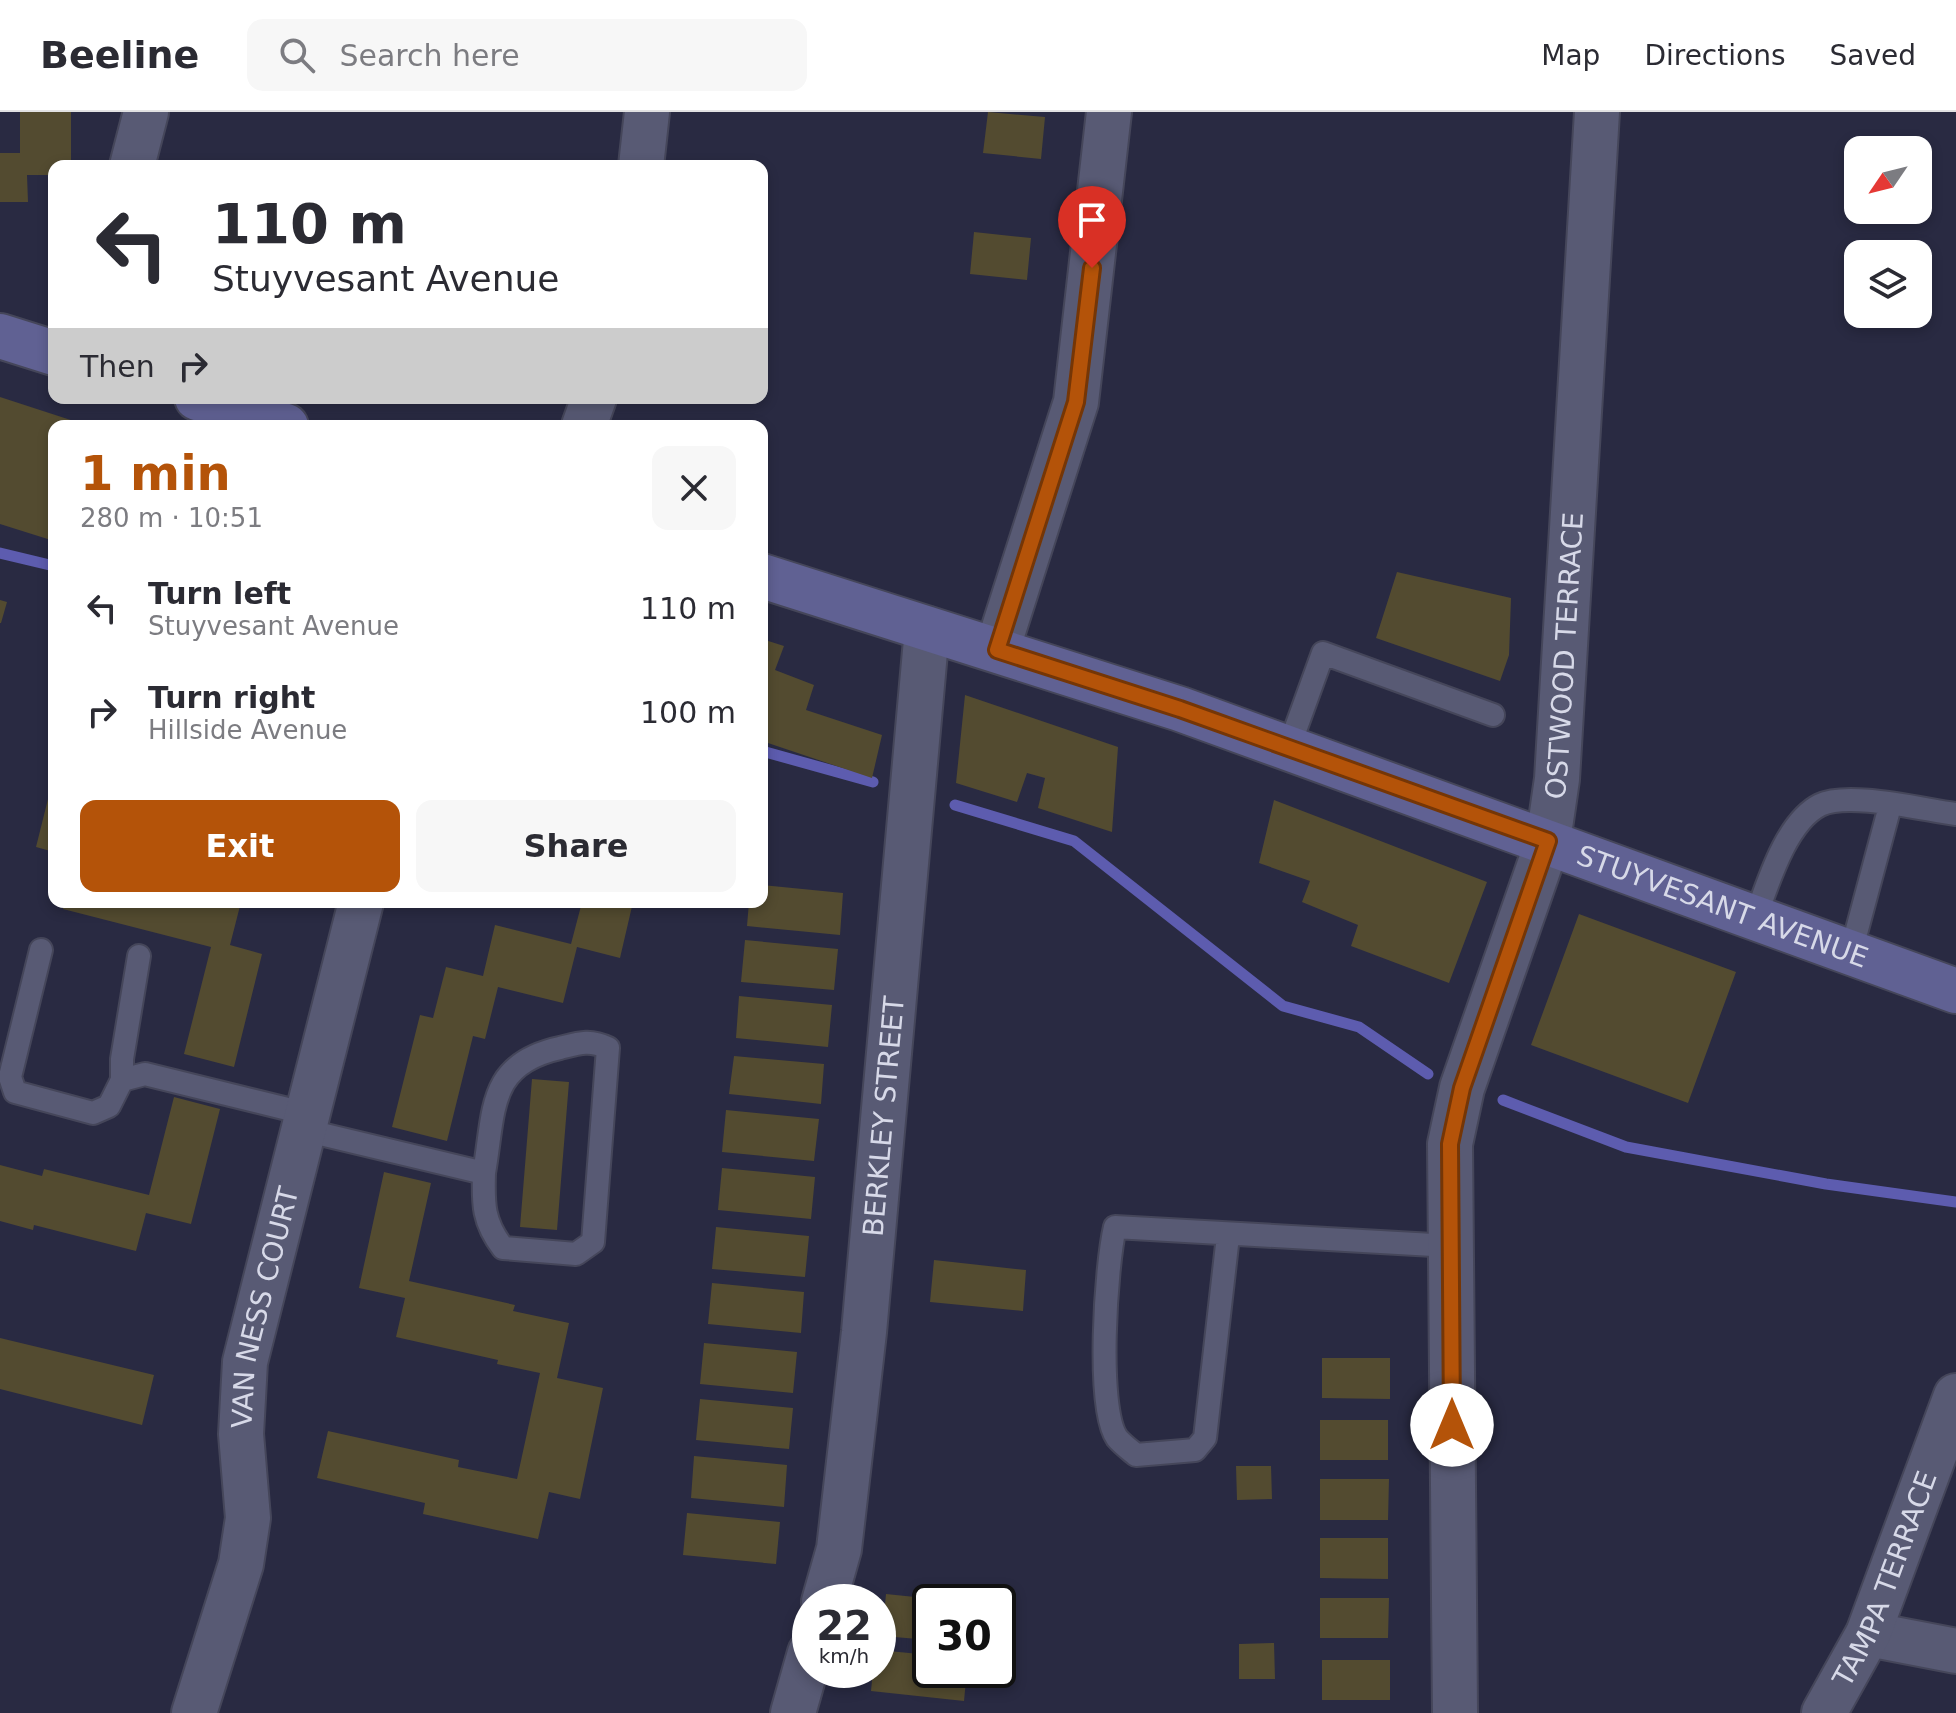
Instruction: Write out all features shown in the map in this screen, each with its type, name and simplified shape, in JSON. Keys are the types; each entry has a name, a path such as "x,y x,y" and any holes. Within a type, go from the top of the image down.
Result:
{"main road":[{"path":"0,336 48,351"},
{"path":"216,404 267,420"},
{"name":"STUYVESANT AVENUE","path":"768,578 1289,747 1956,990"}],"street":[{"path":"134,160 146,112"},
{"path":"642,160 647,112"},
{"path":"997,650 1076,402 1109,112"},
{"name":"OSTWOOD TERRACE","path":"1455,1713 1450,1144 1462,1088 1548,841 1557,779 1597,112"},
{"name":"BERKLEY STREET","path":"829,1584 839,1549 864,1332 927,629"},
{"name":"VAN NESS COURT","path":"194,1713 241,1564 248,1518 241,1434 245,1362 360,908"},
{"path":"1956,979 1956,990"},
{"name":"TAMPA TERRACE","path":"1824,1713 1868,1634 1956,1396"},
{"path":"1868,1634 1956,1651"},
{"path":"793,1713 800,1688"}],"lane":[{"path":"1289,747 1323,653 1493,715"},
{"path":"1756,916 1791,834 1820,805 1852,801 1956,814"},
{"path":"1851,952 1890,806"},
{"path":"41,950 10,1077 15,1092 93,1113 109,1106 122,1080 122,1059 139,956"},
{"path":"593,1040 608,1048 593,1242 576,1254 503,1248 488,1228 483,1212 484,1173 501,1082 524,1059 550,1050 593,1040"},
{"path":"122,1080 145,1074 484,1173"},
{"path":"1228,1236 1205,1438 1195,1450 1136,1455 1116,1437 1109,1408 1106,1291 1107,1264 1115,1227 1228,1236 1451,1246"}],"building":[{"path":"20,112 71,112 71,160 48,160 48,175 27,175 28,202 0,202 0,153 20,153"},
{"path":"988,112 1045,117 1041,159 983,153"},
{"path":"974,232 1031,238 1027,280 970,274"},
{"path":"0,397 71,420 48,420 48,539 0,524"},
{"path":"1397,572 1511,598 1509,655 1500,681 1376,638"},
{"path":"0,600 7,602 1,623 0,623"},
{"path":"768,641 784,646 775,670 814,685 806,710 882,735 872,778 768,743"},
{"path":"965,695 1118,747 1112,832 1038,808 1045,778 1027,773 1017,802 956,783"},
{"path":"48,799 48,850 36,847"},
{"path":"1274,800 1487,882 1449,983 1351,946 1358,925 1302,902 1310,881 1259,863"},
{"path":"768,886 843,893 840,935 747,926 748,908 768,908"},
{"path":"239,908 230,945 262,954 234,1067 184,1054 211,947 63,909"},
{"path":"580,908 632,908 620,958 577,947 563,1003 498,987 485,1039 473,1036 447,1141 392,1127 420,1015 433,1018 446,967 483,976 495,925 571,944"},
{"path":"1579,914 1736,972 1688,1103 1531,1045"},
{"path":"745,940 838,949 834,990 741,982"},
{"path":"739,996 832,1005 828,1047 736,1038"},
{"path":"734,1056 824,1064 821,1104 729,1094"},
{"path":"532,1079 569,1082 557,1230 520,1227"},
{"path":"174,1097 220,1109 191,1224 146,1213 136,1251 34,1225 33,1230 0,1221 0,1165 42,1176 44,1169 149,1195"},
{"path":"726,1110 819,1119 814,1161 722,1152"},
{"path":"722,1168 815,1177 811,1219 718,1210"},
{"path":"384,1172 431,1183 409,1281 515,1305 513,1311 569,1323 557,1378 603,1388 580,1499 549,1492 538,1539 423,1514 425,1503 317,1478 328,1431 459,1460 458,1467 517,1479 540,1373 497,1364 498,1360 396,1337 405,1298 359,1288"},
{"path":"716,1227 809,1236 805,1277 712,1269"},
{"path":"934,1260 1026,1270 1023,1311 930,1302"},
{"path":"712,1283 804,1292 801,1333 708,1324"},
{"path":"0,1338 154,1375 142,1425 0,1389"},
{"path":"704,1343 797,1352 793,1393 700,1384"},
{"path":"1322,1358 1390,1358 1390,1399 1322,1398"},
{"path":"700,1399 793,1408 789,1449 696,1440"},
{"path":"1320,1420 1388,1420 1388,1460 1320,1460"},
{"path":"694,1456 787,1465 784,1507 691,1498"},
{"path":"1236,1466 1271,1466 1272,1499 1237,1500"},
{"path":"1320,1479 1389,1479 1388,1520 1320,1520"},
{"path":"687,1513 780,1522 776,1564 683,1555"},
{"path":"1320,1538 1388,1538 1388,1579 1320,1578"},
{"path":"896,1595 912,1597 912,1638 896,1637"},
{"path":"1320,1598 1389,1598 1388,1638 1320,1638"},
{"path":"1274,1643 1275,1679 1239,1679 1239,1644"},
{"path":"896,1652 912,1653 912,1688 965,1688 964,1701 871,1691 871,1688 896,1688"},
{"path":"1322,1660 1390,1660 1390,1700 1322,1700"}],"waterway":[{"path":"0,553 48,565"},
{"path":"768,753 873,782"},
{"path":"955,805 1074,841 1283,1006 1359,1027 1428,1074"},
{"path":"1503,1100 1626,1147 1826,1184 1956,1202"}],"route":[{"path":"1092,268 1076,402 997,650 1180,709 1548,841 1523,921 1462,1088 1450,1144 1452,1425"}]}
